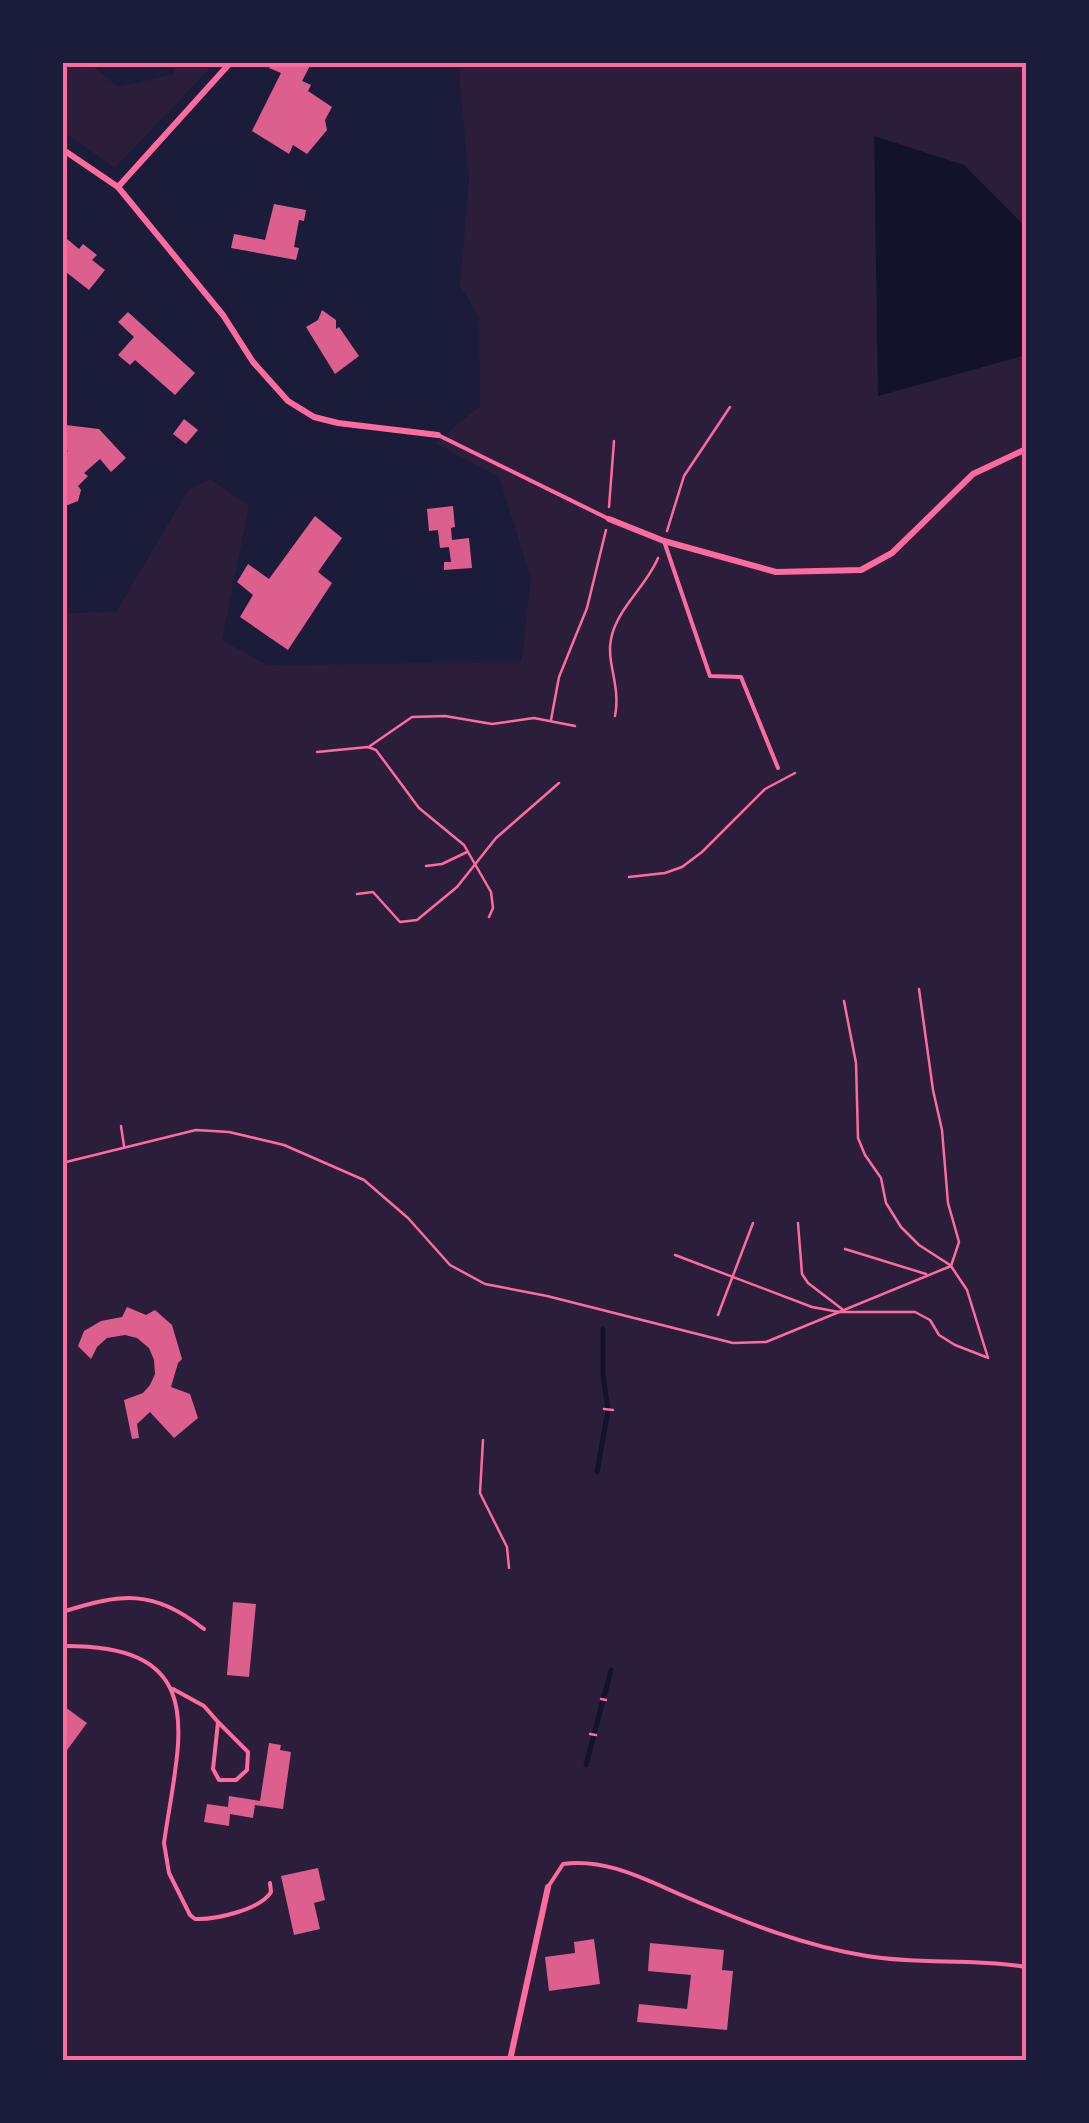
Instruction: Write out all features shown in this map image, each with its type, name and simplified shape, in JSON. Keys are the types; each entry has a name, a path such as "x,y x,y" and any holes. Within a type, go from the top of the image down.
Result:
{"street":[{"path":"118,188 232,62"},
{"path":"62,149 118,188 224,315 253,362 288,401 314,417 338,423 438,435"},
{"path":"608,519 664,542 776,572 861,570 892,553 973,474 1026,449"},
{"path":"510,2060 548,1887"}],"lane":[{"path":"438,435 608,519"},
{"path":"664,542 710,676 741,677 778,768"},
{"path":"62,1612 136,1596 176,1607 204,1628"},
{"path":"62,1646 112,1648 132,1654 158,1670 173,1689 204,1706 248,1752 247,1770 236,1780 219,1780 214,1774 218,1722"},
{"path":"173,1689 179,1736 164,1844 169,1873 195,1920 264,1901 272,1892 270,1883"},
{"path":"548,1887 563,1864 584,1861 632,1873 786,1937 868,1957 994,1962 1026,1968"}],"path":[{"path":"615,716 618,700 610,646 612,632 618,617 647,581 664,542 684,476 730,407"},
{"path":"550,720 558,677 587,608 608,519 614,440"},
{"path":"317,752 368,747 412,717 446,716 492,724 534,718 575,726"},
{"path":"368,747 386,760 419,808 468,852 491,892 493,908 489,917"},
{"path":"630,877 682,867 765,789 795,773"},
{"path":"357,894 374,892 405,923 417,920 458,887 496,838 559,783"},
{"path":"426,866 442,864 468,852"},
{"path":"919,989 942,1130 948,1204 959,1242 951,1266"},
{"path":"675,1255 812,1306 840,1311 916,1312 930,1320 939,1335 955,1346 988,1358 967,1290 951,1266 901,1228 886,1203 881,1178 858,1138 856,1063 844,1001"},
{"path":"121,1126 124,1147"},
{"path":"62,1162 196,1130 230,1132 284,1145 364,1180 408,1218 450,1266 485,1284 733,1343 766,1342 951,1266"},
{"path":"718,1314 753,1223"},
{"path":"798,1223 802,1274 840,1311"},
{"path":"844,1248 928,1275"},
{"path":"604,1409 612,1410"},
{"path":"483,1440 480,1493 507,1547 509,1568"}],"shaded area":[{"path":"63,62 89,63 118,87 174,74 172,63 215,63 115,168 63,131"},
{"path":"458,63 1026,63 1026,2060 63,2060 62,613 116,612 189,489 211,479 249,506 222,640 267,665 521,662 531,578 499,477 435,443 480,406 479,317 460,285 469,181"},
{"path":"874,136 964,165 1026,227 1026,355 878,396"}],"building":[{"path":"272,62 312,62 302,81 311,85 308,91 332,107 325,120 327,130 307,154 293,145 289,154 252,131 281,73 269,68"},
{"path":"274,204 306,210 304,221 299,220 296,260 231,248 234,234 265,240"},
{"path":"67,239 79,249 83,244 97,255 92,260 105,270 89,290 62,269 62,245"},
{"path":"322,310 336,320 336,329 339,327 359,356 335,374 306,327 318,320"},
{"path":"128,312 195,373 175,395 135,360 130,365 118,355 134,337 118,322"},
{"path":"184,419 198,430 186,444 173,434"},
{"path":"66,425 99,429 126,458 111,472 100,459 84,473 88,476 78,486 78,501 68,505 62,504 62,456 68,451 64,450"},
{"path":"453,506 452,540 469,538 472,568 444,570 444,562 451,562 449,547 440,548 438,530 429,531 427,509"},
{"path":"315,516 342,538 318,572 332,583 288,650 240,617 253,595 237,582 248,564 269,579"},
{"path":"127,1307 146,1315 155,1310 172,1325 182,1359 171,1387 190,1394 198,1418 174,1438 150,1412 137,1424 139,1438 132,1439 124,1400 143,1393 150,1385 155,1374 149,1348 137,1338 125,1335 107,1338 91,1359 78,1346 84,1331 101,1321 122,1317"},
{"path":"233,1602 256,1604 249,1677 227,1675"},
{"path":"65,1707 87,1723 62,1757 62,1710"},
{"path":"269,1743 291,1752 283,1809 255,1805 253,1818 230,1814 229,1826 204,1822 207,1804 228,1807 229,1796 260,1801"},
{"path":"318,1868 325,1900 314,1903 320,1929 294,1935 281,1876"},
{"path":"594,1939 600,1984 549,1991 545,1957 575,1953 574,1942"},
{"path":"650,1943 724,1950 722,1970 733,1971 727,2030 637,2022 639,2004 687,2009 691,1975 648,1971"}],"waterway":[{"path":"597,1472 608,1410 603,1329"},
{"path":"586,1765 611,1670"}]}
